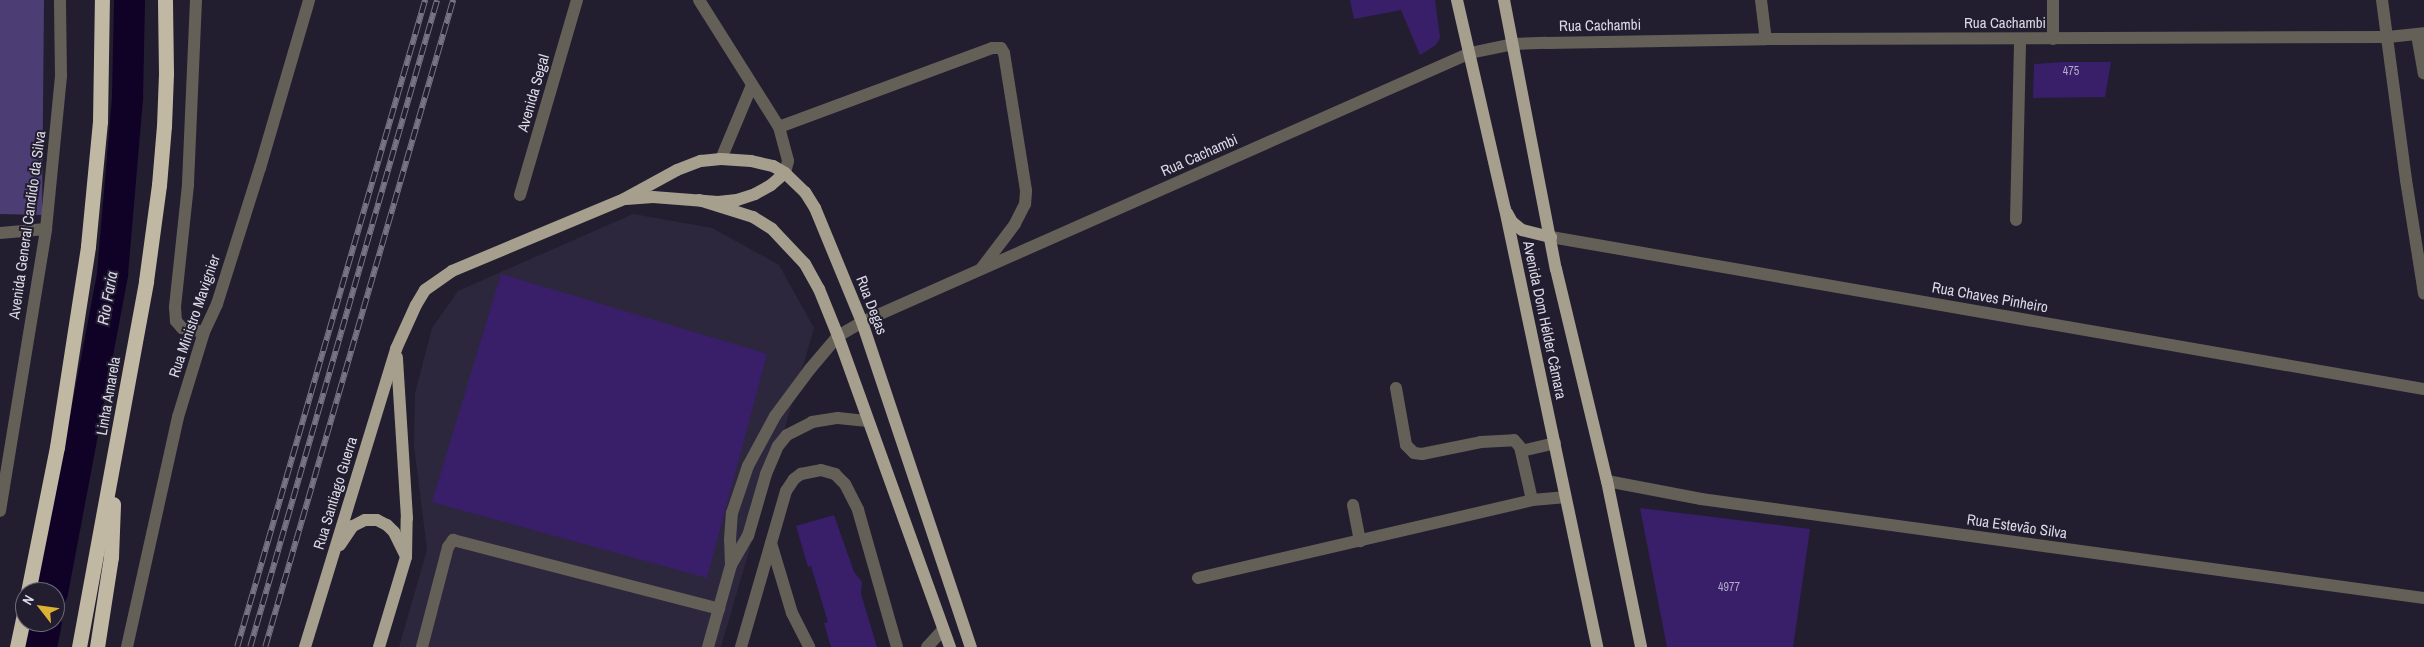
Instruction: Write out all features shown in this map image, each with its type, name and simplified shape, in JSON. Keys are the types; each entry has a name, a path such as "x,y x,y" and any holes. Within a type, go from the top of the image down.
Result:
{"highway":[{"path":"30,582 57,447 89,237 100,122 102,0"},
{"name":"Linha Amarela","path":"79,647 115,460 146,281 159,185 166,73 165,0"},
{"path":"97,647 111,557 115,460"},
{"path":"18,647 21,632"}],"main road":[{"name":"Avenida Dom Hélder Câmara","path":"1457,0 1556,443 1564,497 1597,647"},
{"name":"Avenida Dom Hélder Câmara","path":"1504,0 1556,269 1607,481 1641,647"},
{"name":"Rua Santiago Guerra","path":"305,647 396,349 425,290 436,280 452,271 624,199 676,170 701,161 721,159 751,161 773,166 786,173"},
{"path":"699,200 718,202 737,200 771,185 786,173"},
{"name":"Rua Degas","path":"786,173 805,192 815,208 862,322 971,647"},
{"name":"Rua Santiago Guerra","path":"624,199 653,197 699,200"},
{"path":"699,200 753,217 772,228 805,264 819,289 838,336 950,647"},
{"path":"1505,209 1512,222 1522,230 1551,238"},
{"name":"Rua Santiago Guerra","path":"379,647 406,557 407,518 396,349"},
{"path":"333,554 354,526 365,520 376,520 387,524 394,532 406,557"}],"street":[{"name":"Avenida General Candido da Silva","path":"0,511 4,472 46,229 61,76 60,0"},
{"path":"196,0 188,185 175,307 176,321 182,328 204,332"},
{"name":"Rua Ministro Mavignier","path":"127,647 178,417 204,332 217,304 234,251 309,0"},
{"name":"Avenida Segal","path":"520,195 577,0"},
{"path":"699,0 779,127 788,161 786,173"},
{"path":"1761,0 1766,39"},
{"path":"2053,0 2053,39"},
{"path":"2382,0 2406,180 2424,294"},
{"path":"2421,34 2424,73"},
{"name":"Rua Cachambi","path":"838,336 862,322 1470,53 1513,44 1766,39 2388,37 2421,34"},
{"path":"2016,220 2020,39"},
{"path":"779,127 992,48 1001,48 1004,53 1026,191 1025,204 1015,224 981,269"},
{"path":"721,159 752,85"},
{"path":"0,232 46,229"},
{"name":"Rua Chaves Pinheiro","path":"1551,238 2424,389"},
{"path":"732,565 730,540 732,512 748,466 760,440 788,397 838,336"},
{"path":"1396,388 1406,445 1414,452 1422,454 1508,438 1518,444 1521,451 1532,500"},
{"path":"708,647 732,565 748,536 771,460 778,446 787,435 799,427 827,419 843,418 868,421"},
{"path":"1521,451 1556,443"},
{"path":"741,647 786,491 794,479 801,474 822,470 836,474 845,484 858,510 898,647"},
{"name":"Rua Estevão Silva","path":"1607,481 1702,499 2424,598"},
{"path":"1198,578 1532,500 1564,497"},
{"path":"1353,505 1360,541"},
{"path":"422,647 448,547 453,540 719,609"},
{"path":"771,543 792,613 809,647"},
{"path":"927,647 943,630"}],"shaded area":[{"path":"0,0 44,0 42,215 0,214"},
{"path":"633,214 712,228 779,265 814,328 721,647 399,647 427,550 414,445 415,393 432,328 458,291"}],"building":[{"path":"1350,0 1435,0 1440,38 1436,45 1420,55 1401,10 1354,19"},
{"path":"2111,62 2105,97 2033,98 2034,64"},
{"path":"501,274 767,354 707,578 432,502"},
{"path":"1640,508 1810,529 1793,647 1667,647"},
{"path":"834,515 854,572 862,582 861,594 877,647 831,647 824,623 828,622 811,566 808,567 796,526"}],"waterway":[{"name":"Rio Faria","path":"54,582 112,273 127,97 129,0"},
{"name":"Rio Faria","path":"41,647 44,632"}],"railway":[{"path":"237,647 425,0"},
{"path":"250,647 437,0"},
{"path":"265,647 453,0"}]}
